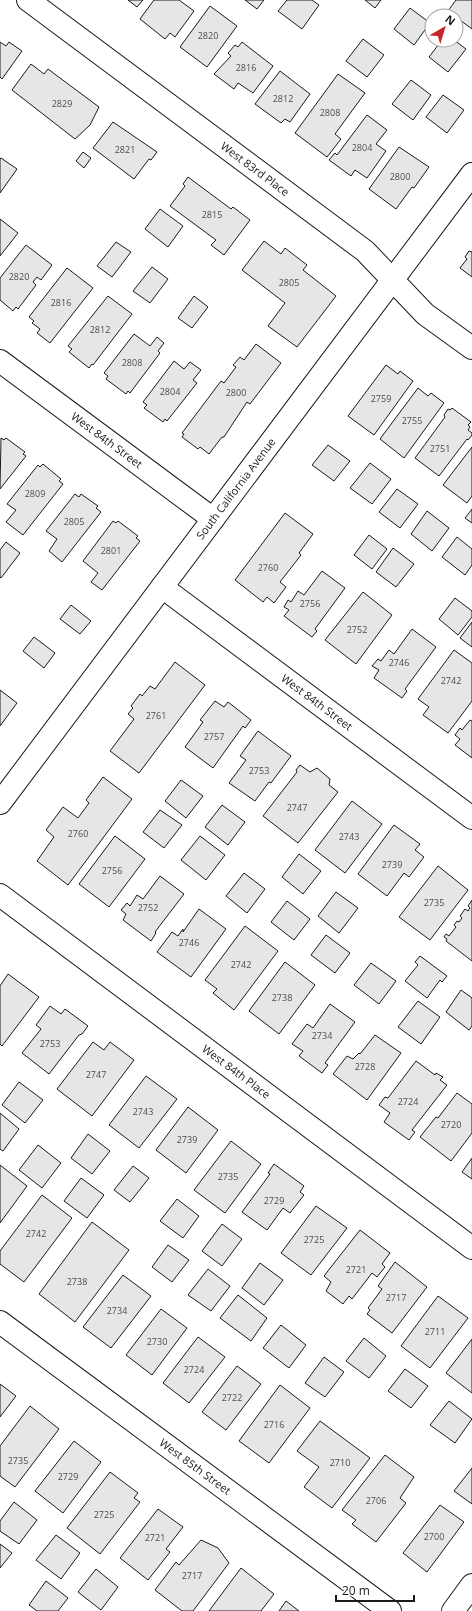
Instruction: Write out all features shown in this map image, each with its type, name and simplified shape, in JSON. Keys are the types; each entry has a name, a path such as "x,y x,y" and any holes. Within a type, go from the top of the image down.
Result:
{"street":[{"name":"West 83rd Place","path":"28,0 365,252 425,314 472,348"},
{"name":"South California Avenue","path":"0,803 472,174"},
{"name":"West 84th Street","path":"0,361 212,519"},
{"name":"West 84th Street","path":"162,587 472,818"},
{"name":"West 84th Place","path":"0,895 472,1248"},
{"name":"West 85th Street","path":"0,1322 390,1611"},
{"path":"453,1611 472,1585"}],"building":[{"path":"128,0 143,0 137,7"},
{"path":"154,0 179,0 194,11 175,37 170,33 165,39 140,19"},
{"path":"245,0 264,0 257,9"},
{"path":"287,0 312,0 319,5 302,29 278,11"},
{"path":"365,0 381,0 375,8"},
{"path":"456,0 472,0 472,29 464,23 464,8 450,8"},
{"path":"210,6 237,26 207,67 180,47"},
{"path":"410,8 424,18 424,31 414,45 394,29"},
{"path":"363,39 384,55 367,77 346,61"},
{"path":"0,42 6,46 9,42 22,51 2,79 0,77"},
{"path":"242,42 273,66 253,93 238,83 234,89 214,74 231,56 228,53 235,45 238,47"},
{"path":"436,48 464,48 466,49 448,72 429,57"},
{"path":"31,64 44,74 48,69 99,107 90,125 75,139 12,90"},
{"path":"280,71 310,94 290,122 285,119 281,123 255,104"},
{"path":"338,74 365,93 335,134 341,139 327,157 295,133"},
{"path":"411,80 431,95 413,120 392,104"},
{"path":"443,95 464,110 447,133 426,117"},
{"path":"367,115 387,130 376,144 386,151 367,178 355,170 351,176 329,160 335,153 337,155"},
{"path":"113,122 157,152 151,160 149,159 134,179 93,148"},
{"path":"399,147 429,167 396,209 369,189"},
{"path":"83,152 91,158 84,168 76,161"},
{"path":"1,158 17,169 0,193 0,159"},
{"path":"188,177 231,209 233,207 250,220 224,255 211,245 216,240 170,206 185,186 183,184"},
{"path":"160,209 183,226 168,247 145,229"},
{"path":"0,219 18,233 0,256"},
{"path":"264,241 281,254 285,248 307,265 303,270 336,296 297,347 268,326 285,303 242,270"},
{"path":"116,242 131,252 112,277 97,266"},
{"path":"26,245 52,265 41,280 37,277 33,282 36,285 18,309 16,307 13,311 0,300 0,278"},
{"path":"469,251 472,252 472,277 460,268 467,259 465,257"},
{"path":"152,267 168,279 150,303 133,291"},
{"path":"67,268 93,288 50,343 37,333 40,329 32,323 34,321 29,317"},
{"path":"108,296 132,314 93,365 92,364 89,368 69,352 72,349 68,346"},
{"path":"194,296 208,307 192,328 178,318"},
{"path":"134,334 150,346 157,337 164,343 158,351 160,353 130,393 128,391 126,394 106,379 108,376 104,373"},
{"path":"256,344 281,363 250,404 247,402 224,437 222,437 209,454 200,447 198,449 182,437 184,434 182,433 221,381 224,383 236,367 233,365 240,357 244,360"},
{"path":"174,361 184,369 190,362 201,370 193,380 197,383 167,421 165,419 163,422 144,408 147,405 143,402"},
{"path":"386,365 398,374 400,371 413,381 374,435 348,416"},
{"path":"418,388 428,396 431,393 444,403 404,458 380,439"},
{"path":"452,408 471,422 468,425 470,427 468,430 472,433 472,435 468,440 467,439 439,476 415,458 445,417 444,415 448,409 450,410"},
{"path":"1,438 4,440 6,438 25,452 23,454 26,456 0,489"},
{"path":"328,445 350,461 334,481 312,465"},
{"path":"472,447 472,496 467,503 443,485"},
{"path":"370,463 391,479 372,504 350,488"},
{"path":"43,464 61,479 59,481 63,484 23,535 6,522 16,510 7,504 38,465 40,467"},
{"path":"397,489 418,504 400,528 379,512"},
{"path":"75,494 79,497 81,494 98,506 96,508 101,512 62,562 49,551 57,539 46,531"},
{"path":"472,509 472,523 465,518"},
{"path":"427,511 449,528 432,551 411,534"},
{"path":"285,513 313,534 299,553 301,555 280,582 286,587 274,603 267,597 263,602 235,580"},
{"path":"113,521 116,523 118,521 138,536 136,538 140,541 102,590 91,582 98,573 83,561"},
{"path":"369,535 387,549 372,569 354,555"},
{"path":"457,537 472,549 472,565 465,575 442,557"},
{"path":"6,542 20,553 1,578 0,550"},
{"path":"393,548 414,564 396,587 376,572"},
{"path":"322,571 345,588 315,629 317,631 312,637 284,616 289,610 284,607 288,600 291,602 298,591 304,595"},
{"path":"363,592 392,615 356,664 325,640"},
{"path":"455,598 472,611 472,617 458,635 439,619"},
{"path":"71,605 91,621 80,634 60,619"},
{"path":"472,622 472,647 460,638"},
{"path":"412,629 436,647 405,689 407,691 402,698 374,678 379,670 372,666 378,659 381,661 389,650 394,654"},
{"path":"34,637 55,653 44,668 23,651"},
{"path":"454,650 472,663 472,701 448,733 423,715 429,707 418,699"},
{"path":"175,662 205,685 139,773 110,751 134,719 128,714 133,708 131,706 140,694 142,696 150,686 155,689"},
{"path":"0,690 17,703 0,726"},
{"path":"215,701 224,707 228,702 251,720 245,728 243,726 213,768 185,747 203,722 200,720"},
{"path":"470,720 472,721 472,758 455,745 460,739 455,735 460,728 462,730"},
{"path":"258,731 291,756 271,783 269,782 255,801 229,783 246,760 240,756"},
{"path":"300,765 310,772 317,768 330,779 329,785 338,792 298,843 263,816 297,772 296,770"},
{"path":"103,777 132,799 68,885 37,861 54,837 46,830 63,807 78,818 89,803 86,800"},
{"path":"181,780 203,796 186,818 165,801"},
{"path":"352,801 382,824 345,873 315,850"},
{"path":"222,805 245,822 228,845 205,827"},
{"path":"160,810 182,825 164,848 143,832"},
{"path":"394,825 420,844 415,850 424,857 409,877 404,873 387,896 358,874"},
{"path":"115,836 145,859 109,907 79,884"},
{"path":"200,836 225,855 206,880 181,860"},
{"path":"299,854 321,871 303,894 282,877"},
{"path":"438,866 468,890 430,940 399,917"},
{"path":"244,873 265,889 247,913 226,896"},
{"path":"160,876 184,894 155,932 156,933 151,941 123,920 126,914 121,910 127,903 130,906 137,895 143,899"},
{"path":"336,892 358,908 339,933 318,916"},
{"path":"472,900 472,961 446,941 447,939 444,937 446,934 449,936 456,927 454,925 462,918 460,916 465,909 468,911 470,908 468,906"},
{"path":"287,901 310,919 294,940 271,922"},
{"path":"199,909 226,929 191,977 157,952 172,932 178,936 183,929 183,932"},
{"path":"245,926 278,951 234,1010 213,993 217,989 205,980"},
{"path":"326,935 350,953 335,973 311,955"},
{"path":"420,956 447,976 442,982 440,980 427,998 405,981 418,965 415,962"},
{"path":"285,962 315,985 279,1034 249,1011"},
{"path":"371,963 396,981 379,1004 354,985"},
{"path":"8,974 39,997 2,1046 0,1044 0,986"},
{"path":"461,990 472,998 472,1026 469,1030 446,1012"},
{"path":"418,1001 440,1017 421,1044 398,1027"},
{"path":"330,1004 355,1022 325,1063 328,1065 322,1073 299,1056 303,1051 292,1044 307,1024 313,1028"},
{"path":"50,1006 61,1014 65,1009 88,1026 82,1034 79,1035 49,1074 22,1053 41,1029 36,1025"},
{"path":"375,1035 401,1053 367,1100 333,1074 347,1056 353,1059 359,1053 360,1054"},
{"path":"93,1042 104,1050 110,1042 134,1060 92,1116 57,1089"},
{"path":"416,1061 435,1075 436,1073 443,1077 440,1080 447,1085 412,1130 415,1132 409,1140 384,1122 390,1113 379,1105 385,1097 388,1098"},
{"path":"146,1076 177,1099 139,1148 109,1125"},
{"path":"19,1082 43,1100 25,1123 2,1105"},
{"path":"457,1093 472,1104 472,1133 451,1161 420,1137 436,1117 438,1118"},
{"path":"188,1107 218,1130 186,1173 156,1150"},
{"path":"0,1113 19,1129 3,1151 0,1149"},
{"path":"88,1134 110,1151 92,1174 71,1158"},
{"path":"231,1141 261,1164 225,1213 194,1190"},
{"path":"38,1145 61,1163 42,1188 19,1170"},
{"path":"472,1158 472,1179 462,1172"},
{"path":"274,1164 304,1186 300,1192 304,1195 290,1213 283,1208 267,1230 242,1212 270,1174 268,1173"},
{"path":"0,1165 27,1186 0,1223"},
{"path":"133,1166 149,1178 130,1202 114,1190"},
{"path":"81,1178 104,1195 87,1218 64,1201"},
{"path":"42,1195 72,1218 24,1282 0,1264 0,1251"},
{"path":"177,1199 199,1216 183,1238 160,1221"},
{"path":"316,1206 347,1228 311,1275 281,1253"},
{"path":"92,1222 129,1250 75,1322 39,1294"},
{"path":"222,1224 242,1239 222,1266 202,1251"},
{"path":"360,1230 390,1253 382,1264 385,1267 377,1277 372,1273 352,1299 349,1296 343,1304 326,1291 331,1282 324,1276"},
{"path":"168,1245 189,1260 172,1282 152,1267"},
{"path":"395,1262 427,1287 392,1333 367,1314 370,1310 368,1308 382,1289 378,1286"},
{"path":"260,1263 283,1280 264,1305 242,1288"},
{"path":"208,1269 230,1286 211,1311 188,1295"},
{"path":"123,1275 151,1296 111,1348 83,1327"},
{"path":"238,1295 267,1318 251,1341 220,1318"},
{"path":"438,1296 468,1318 430,1368 401,1346"},
{"path":"161,1309 187,1328 152,1375 126,1355"},
{"path":"281,1325 306,1345 289,1368 263,1348"},
{"path":"198,1337 225,1357 189,1403 163,1383"},
{"path":"364,1338 386,1356 369,1378 346,1361"},
{"path":"472,1339 472,1393 446,1373"},
{"path":"324,1357 344,1372 325,1397 305,1383"},
{"path":"237,1366 261,1384 226,1430 202,1412"},
{"path":"405,1369 428,1386 411,1408 388,1391"},
{"path":"0,1384 16,1396 0,1417"},
{"path":"280,1385 310,1408 269,1463 239,1441"},
{"path":"449,1401 472,1419 455,1443 430,1425"},
{"path":"30,1406 59,1429 15,1487 0,1476 0,1446"},
{"path":"320,1421 370,1458 332,1508 304,1487 319,1467 297,1451"},
{"path":"74,1441 101,1462 63,1513 35,1491"},
{"path":"385,1455 414,1477 400,1498 406,1503 376,1542 352,1524 356,1520 342,1510"},
{"path":"472,1468 472,1504 454,1491"},
{"path":"110,1472 138,1493 134,1498 140,1502 100,1554 67,1528"},
{"path":"14,1502 37,1520 19,1544 0,1531 0,1521"},
{"path":"440,1505 464,1522 427,1572 403,1553"},
{"path":"158,1509 183,1527 166,1549 170,1552 148,1580 120,1558"},
{"path":"56,1535 80,1553 61,1579 36,1560"},
{"path":"201,1540 218,1548 229,1563 193,1611 182,1611 155,1590 176,1562 179,1565"},
{"path":"0,1544 12,1553 0,1568"},
{"path":"241,1568 274,1594 261,1611 209,1611"},
{"path":"96,1569 118,1587 101,1610 78,1592"},
{"path":"46,1581 68,1598 58,1611 37,1611 29,1605"},
{"path":"286,1601 299,1611 279,1611"}]}
